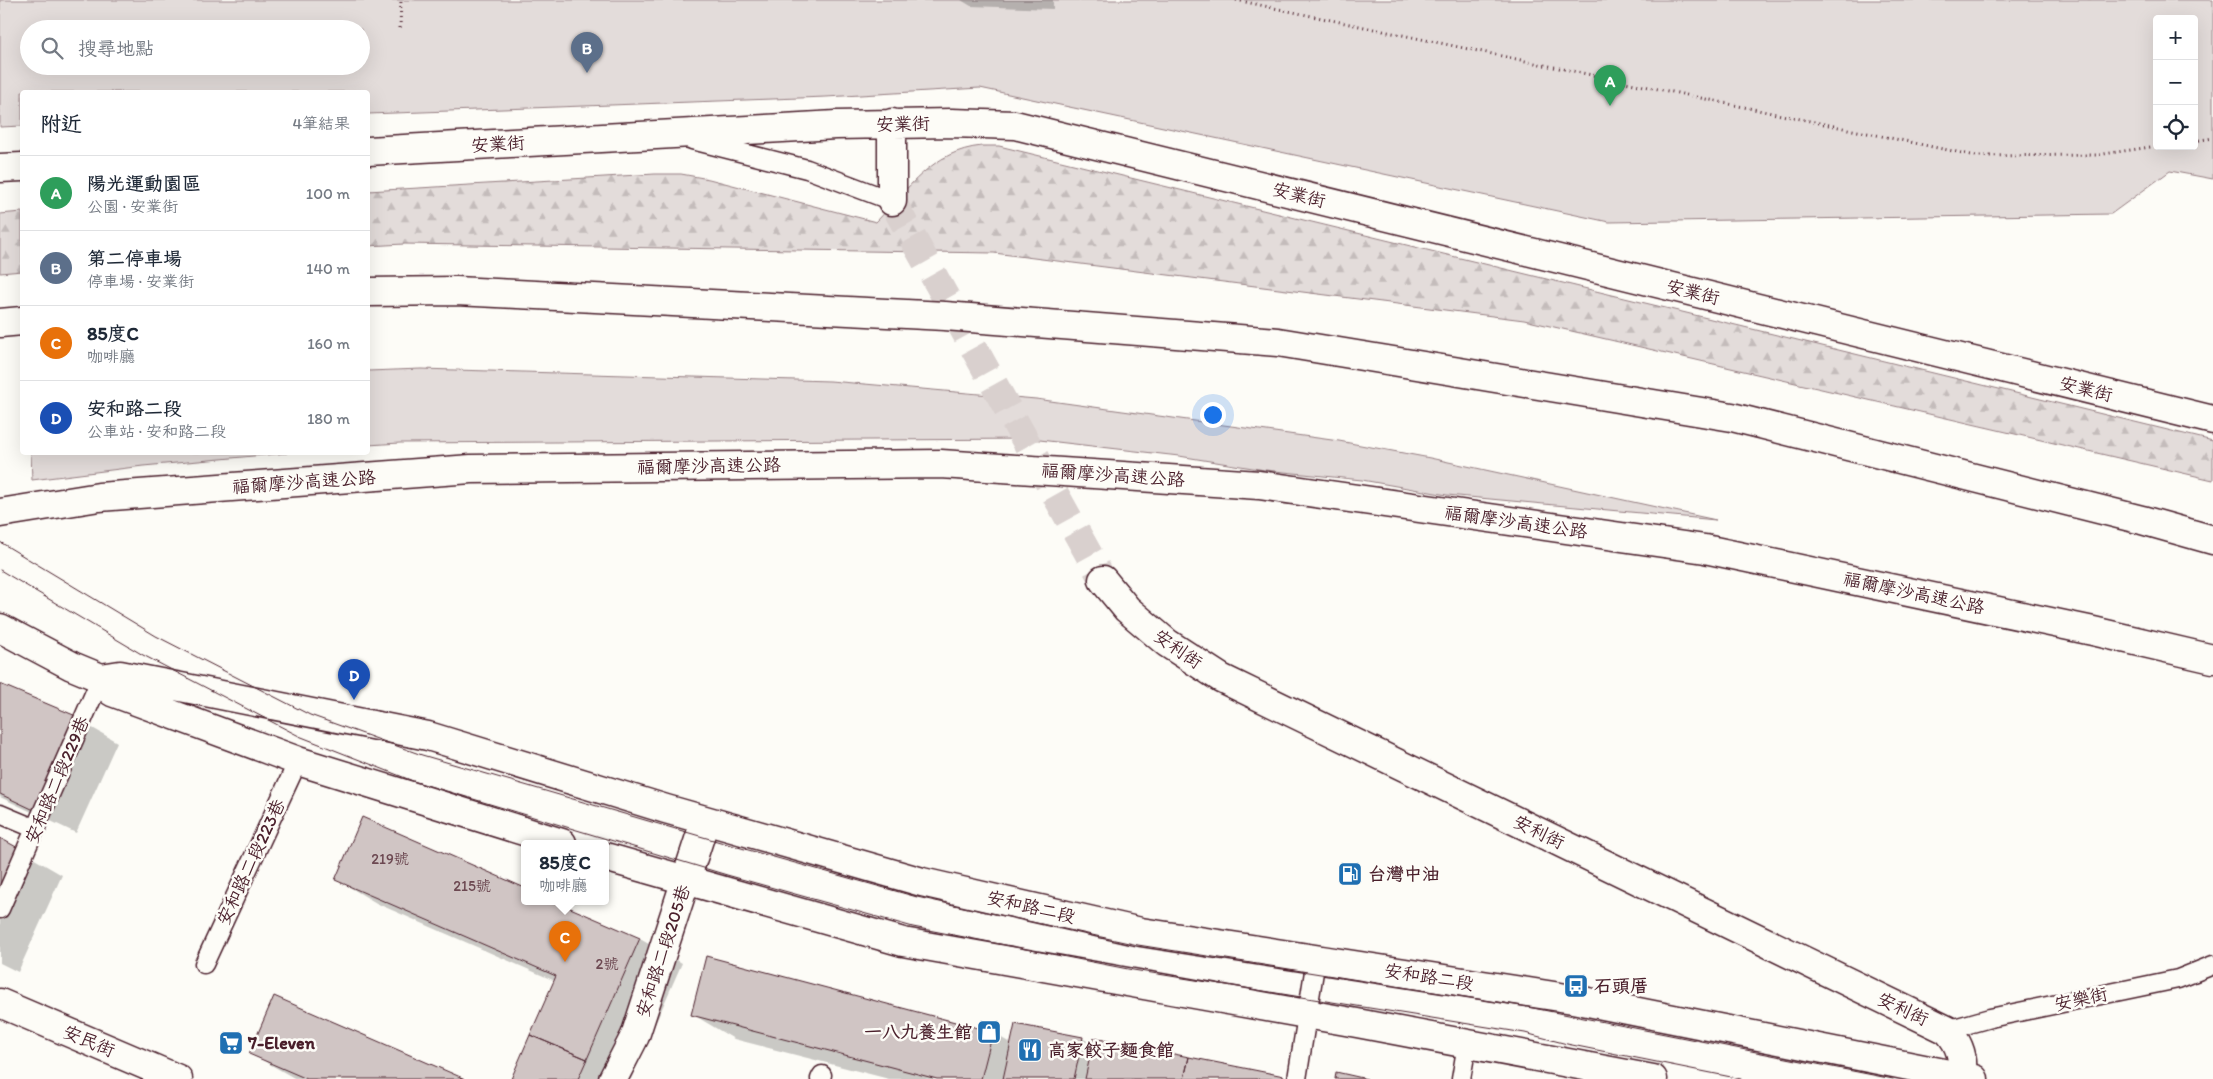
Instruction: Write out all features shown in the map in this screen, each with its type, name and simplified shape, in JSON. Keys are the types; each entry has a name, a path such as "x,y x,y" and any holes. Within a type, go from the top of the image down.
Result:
{"main road":[{"name":"安業街","path":"370,151 892,123 1015,125 2213,420"},
{"path":"892,123 892,201"},
{"path":"0,168 20,166"},
{"path":"370,292 456,291 945,316 1278,342 1732,417 2142,520 2213,540"},
{"path":"0,323 20,320"},
{"name":"福爾摩沙高速公路","path":"0,513 99,496 471,469 941,464 1259,485 1705,549 2092,631 2213,659"},
{"path":"2142,520 2213,530"},
{"name":"安利街","path":"1103,580 1127,609 1167,643 1221,678 1947,1030 1961,1049 1966,1078"},
{"name":"安和路二段","path":"0,628 72,666 101,678 112,692 298,761 552,840"},
{"name":"安和路二段","path":"101,678 120,675 428,736 705,821 922,882 1122,928 1573,999 1966,1078"},
{"name":"安和路二段205巷","path":"613,1079 635,1036 705,821"},
{"path":"609,857 903,942 1307,1014 1653,1079"},
{"name":"安民街","path":"0,1003 178,1079"}],"lane":[{"path":"672,135 807,168 892,201"},
{"name":"安和路二段229巷","path":"0,909 101,678"},
{"name":"安和路二段223巷","path":"204,964 298,761"},
{"path":"0,814 36,829"},
{"path":"1297,1079 1316,959"},
{"name":"安樂街","path":"1947,1030 1990,1018 2178,979 2213,965"},
{"path":"1461,1079 1467,1044"}],"path":[{"path":"400,28 401,0"},
{"path":"1236,0 1976,156 2097,155 2153,147"},
{"path":"2198,140 2213,138"}],"green space":[{"path":"0,0 2213,0 2213,179 2170,171 2111,214 1609,222 980,88 826,97 370,114 370,90 20,90 20,126 0,127"},
{"path":"999,146 2213,441 2213,480 1524,320 994,253 404,244 370,246 370,191 655,174 681,174 709,179 876,222 911,184 935,163 964,149"},
{"path":"20,212 20,271 0,273 0,214"},
{"path":"421,369 830,381 1036,399 1339,441 1430,458 1716,520 1447,495 1362,480 1265,470 1179,456 1031,439 400,443 370,445 370,371"},
{"path":"31,455 265,455 143,466 32,480"}],"building":[{"path":"0,684 76,716 34,810 0,794"},
{"path":"362,817 521,886 521,905 563,905 640,938 587,1059 530,1035 556,976 335,880"},
{"path":"0,838 20,849 0,894"},
{"path":"706,956 993,1032 981,1079 937,1079 691,1015"},
{"path":"274,996 465,1079 307,1079 249,1054"},
{"path":"1015,1024 1083,1037 1074,1079 1003,1079"},
{"path":"530,1035 587,1059 578,1079 511,1079"},
{"path":"1094,1038 1189,1057 1184,1079 1085,1079"},
{"path":"1189,1057 1284,1076 1284,1079 1184,1079"},
{"path":"1336,1072 1367,1079 1335,1079"}],"tunnel":[{"path":"892,201 1103,580"}],"tram line":[{"path":"0,542 156,636 310,715 422,755 734,846 917,897 1138,945 1528,1007 1893,1079"},
{"path":"0,570 143,655 299,736 413,781 727,875 913,927 1133,970 1525,1033 1567,1044 1741,1079"}],"place":[{"name":"第二停車場","path":"587,73"},
{"name":"陽光運動園區","path":"1610,106"},
{"name":"安和路二段","path":"354,700"},
{"name":"台灣中油","path":"1350,874"},
{"name":"85度C","path":"565,962"},
{"name":"石頭厝","path":"1576,986"},
{"name":"一八九養生館","path":"989,1032"},
{"name":"7-Eleven","path":"231,1043"},
{"name":"高家餃子麵食館","path":"1030,1050"}]}
